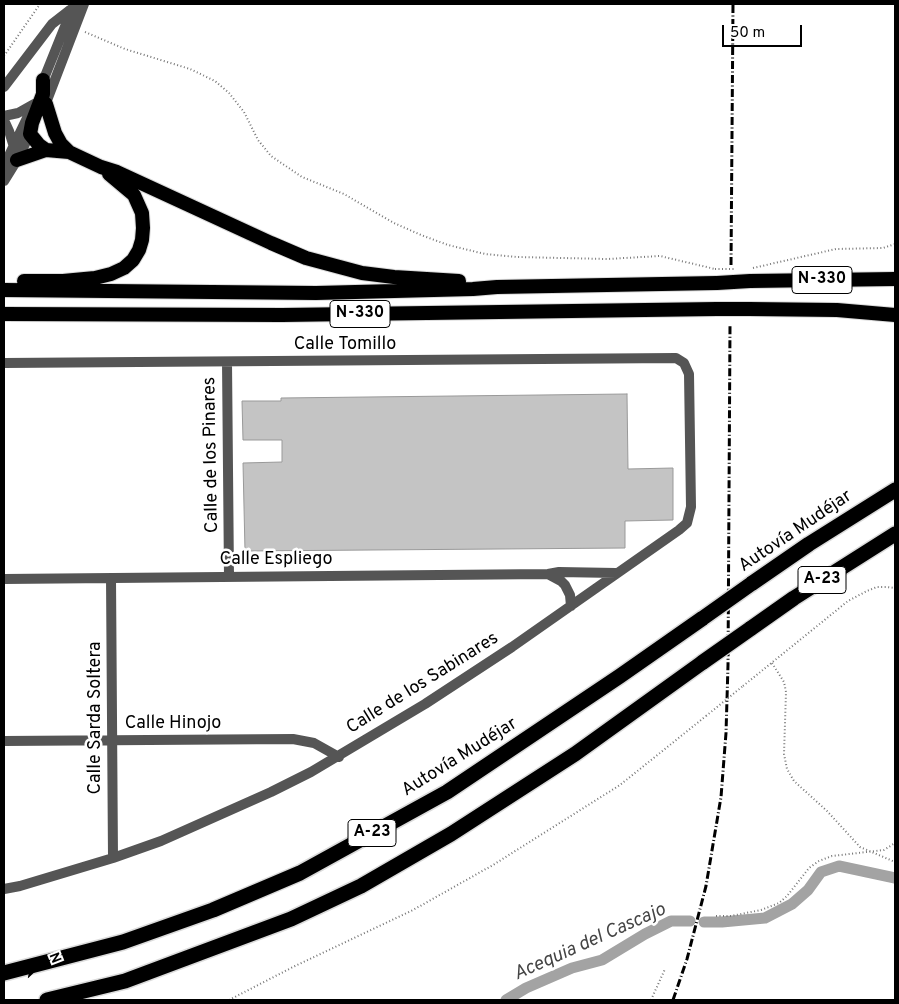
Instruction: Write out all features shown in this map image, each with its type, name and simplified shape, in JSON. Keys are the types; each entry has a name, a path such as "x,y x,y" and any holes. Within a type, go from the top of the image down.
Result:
{"highway":[{"path":"27,131 43,94 43,80"},
{"path":"40,104 65,148"},
{"path":"27,131 41,135 101,167 117,172 306,258 362,273 412,279 472,282 496,287"},
{"path":"27,131 38,145 46,150"},
{"path":"16,154 28,155 46,150 65,148"},
{"path":"4,283 95,278 124,268 132,260 139,250 144,228 139,204 134,195 101,167"},
{"name":"N-330","path":"4,290 316,293 474,289 750,275 895,279"},
{"name":"N-330","path":"4,314 282,315 717,309 837,310 895,314"},
{"name":"Autovía Mudéjar","path":"4,973 123,942 213,910 300,873 447,792 620,676 809,544 895,490"},
{"name":"A-23","path":"47,1000 125,981 291,918 361,886 451,834 575,754 794,598 895,534"}],"street":[{"path":"4,181 84,4"},
{"path":"40,104 43,80 72,7"},
{"path":"4,87 52,24 72,7"},
{"path":"4,118 40,104"},
{"path":"4,118 27,131"},
{"path":"4,118 16,154"},
{"path":"4,166 16,154"},
{"name":"Calle Tomillo","path":"4,363 676,358 684,362"},
{"name":"Calle de los Pinares","path":"227,362 229,577"},
{"name":"Calle de los Sabinares","path":"4,889 113,858 197,826 271,792 339,757 448,689 679,530 687,523 691,507 689,374 684,362"},
{"name":"Calle Espliego","path":"4,579 548,574 559,572 616,573"},
{"path":"548,574 566,585 570,595 571,606"},
{"name":"Calle Sarda Soltera","path":"111,578 113,858"},
{"name":"Calle Hinojo","path":"4,741 293,739 314,744 339,757"}],"path":[{"path":"4,56 40,4"},
{"path":"74,28 125,49 190,69 215,81 229,92 244,112 258,140 271,156 302,177 344,194 394,223 448,245 485,254 518,257 597,259 660,256 716,276 741,269"},
{"path":"750,275 836,249 882,248 895,244"},
{"path":"228,1000 413,910 493,865 620,785 848,602 877,587 887,586 895,588"},
{"path":"772,663 784,682 786,692 784,754 787,769 794,781 827,811 860,847 895,862"},
{"path":"716,916 731,916 761,910 778,903 787,896 809,868 819,860 832,856 884,850 895,843"},
{"path":"651,1000 665,969"}],"building":[{"path":"627,394 628,469 673,468 673,520 625,521 625,548 245,551 243,463 282,462 282,440 243,440 242,401 281,401 281,398"}],"waterway":[{"name":"Acequia del Cascajo","path":"704,922 765,918 792,904 808,890 821,872 839,866 895,878"},
{"name":"Acequia del Cascajo","path":"506,1000 526,988 572,968 602,960 671,921 690,921"}],"railway":[{"path":"731,265 733,4"},
{"path":"673,1000 687,959 706,886 721,797 726,733 728,665 730,326"}]}
